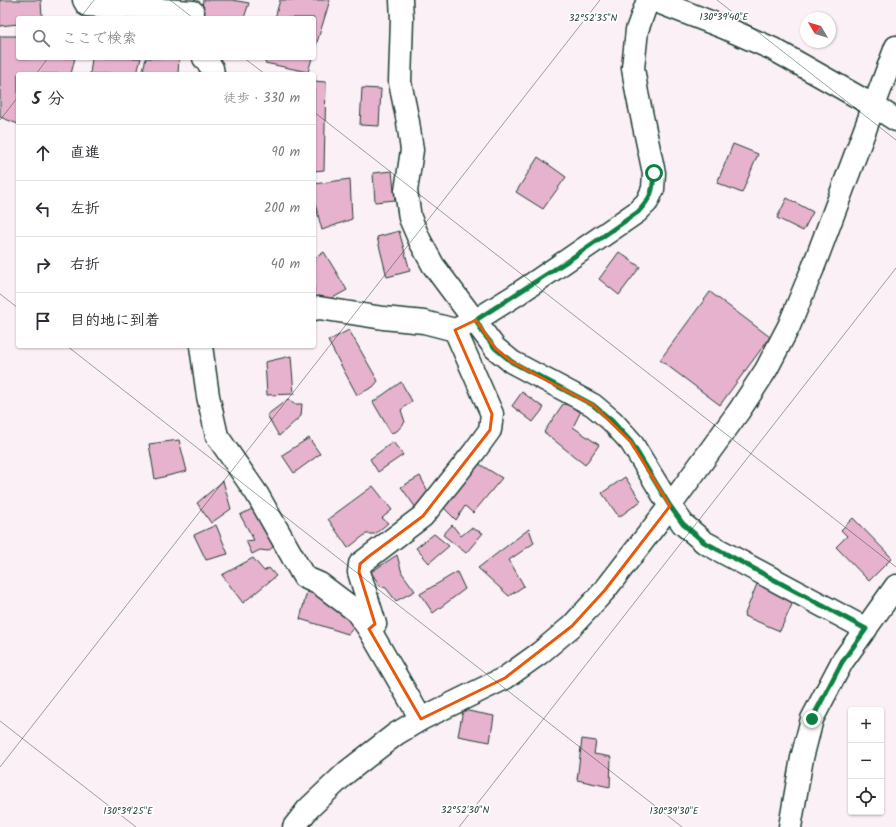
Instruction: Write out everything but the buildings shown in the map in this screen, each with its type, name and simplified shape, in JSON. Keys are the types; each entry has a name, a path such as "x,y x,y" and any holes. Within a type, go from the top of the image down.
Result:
{"street":[{"path":"84,0 87,5 193,10"},
{"path":"401,0 402,19 400,82 412,150 406,191 410,218 433,265 476,320 483,333 495,348 512,362 593,405 612,421 631,442 670,506 683,524 704,542 866,629"},
{"path":"316,309 424,322 455,330 476,320 569,260 638,212 647,202 653,188 654,173 633,68 638,30 648,0"},
{"path":"653,0 724,27 773,49 896,120"},
{"path":"294,827 308,809 346,772 396,734 421,719 505,678 540,653 572,626 605,590 670,506 739,412 766,370 789,326 814,268 896,47"},
{"path":"206,60 213,72"},
{"path":"369,629 375,624 359,572 360,564 423,516 490,430 492,414 455,330"},
{"path":"201,348 208,396 217,436 257,494 304,577 320,584 356,611 369,629 421,719"},
{"path":"790,827 802,758 812,719 842,662 896,586"}],"highlighted area":[{"path":"476,320 495,348 512,362 593,405 631,442 670,506 605,590 572,626 505,678 421,719 369,629 375,624 359,572 360,564 368,557 423,516 490,430 492,414 455,330"}],"route":[{"path":"654,173 653,188 647,202 638,212 569,260 476,320 483,333 495,348 512,362 593,405 612,421 631,442 670,506 683,524 704,542 866,629 842,662 812,719"}]}
